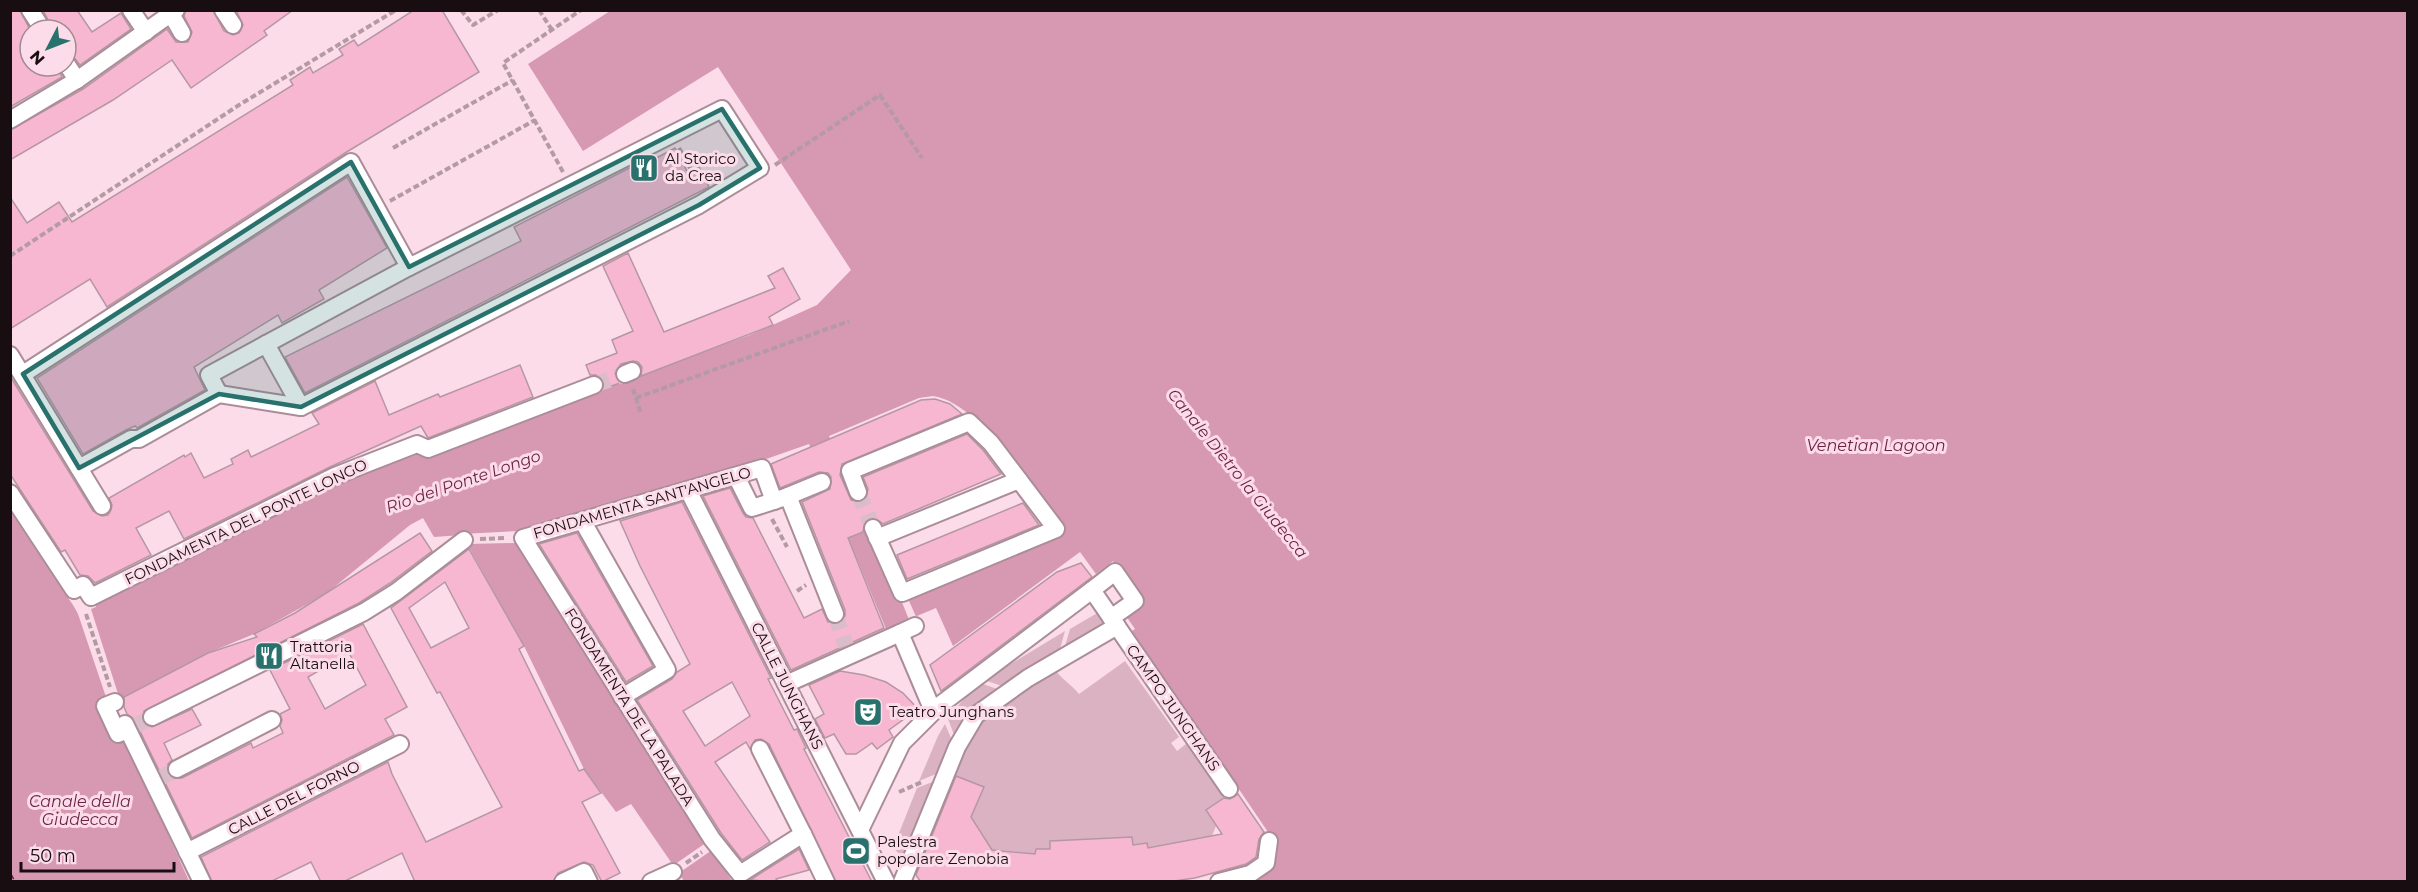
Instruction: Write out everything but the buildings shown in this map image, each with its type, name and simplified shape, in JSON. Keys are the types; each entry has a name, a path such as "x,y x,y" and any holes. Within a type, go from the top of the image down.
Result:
{"street":[{"path":"131,10 146,32"},
{"path":"223,10 232,25"},
{"path":"10,120 77,80 173,12 182,33"},
{"path":"79,468 131,439 139,439 219,394 301,407 699,206 760,168 722,109 409,267 209,375 219,394"},
{"path":"23,374 351,162 409,267"},
{"path":"266,344 301,407"},
{"path":"10,355 102,506"},
{"name":"FONDAMENTA DEL PONTE LONGO","path":"88,603 335,476 417,444 428,449 594,386"},
{"path":"858,492 850,471 969,422 991,443 1019,480 1056,530 902,593 875,533 1019,480"},
{"name":"FONDAMENTA SANT'ANGELO","path":"523,538 762,468 777,504"},
{"path":"736,476 752,508 777,504 822,482"},
{"name":"CALLE JUNGHANS","path":"688,490 886,882"},
{"path":"10,493 74,590 83,585 88,603"},
{"path":"777,504 829,606"},
{"path":"584,522 667,670 621,697"},
{"name":"FONDAMENTA DE LA PALADA","path":"523,538 621,697 715,842 740,874 803,834"},
{"path":"152,717 372,608 443,558 464,540"},
{"path":"860,830 902,743 933,711 1115,572 1135,601 1114,622 976,715 957,747 902,882"},
{"name":"CAMPO JUNGHANS","path":"1092,590 1229,789"},
{"path":"786,684 848,651 908,629 933,711"},
{"path":"115,702 105,706 118,734 128,727 202,882"},
{"path":"177,769 272,720"},
{"name":"CALLE DEL FORNO","path":"188,852 400,744"},
{"path":"760,748 826,882"},
{"path":"1219,882 1250,874 1266,863 1269,842"},
{"path":"564,882 584,872 589,882"},
{"path":"651,882 673,872"}],"path":[{"path":"10,256 248,99 396,10"},
{"path":"461,10 474,25 498,10"},
{"path":"539,10 552,30"},
{"path":"570,185 503,63 581,10"},
{"path":"393,148 513,80"},
{"path":"775,166 880,95 922,158"},
{"path":"376,208 535,120"},
{"path":"636,398 849,321"},
{"path":"628,372 641,414"},
{"path":"777,504 792,556"},
{"path":"464,540 523,538"},
{"path":"797,591 807,584 802,575"},
{"path":"88,603 115,702"},
{"path":"873,804 948,771"},
{"path":"673,872 715,842"}],"highlighted area":[{"path":"722,109 760,168 699,205 301,407 219,394 79,468 23,374 351,162 409,267"}],"shaded area":[{"path":"1099,612 1107,627 1063,653 1070,629"},
{"path":"1065,631 1058,656 1005,687 984,680"},
{"path":"1125,661 1179,737 1171,743 1177,751 1186,744 1224,798 1206,810 1216,826 1212,836 1148,848 1147,843 1133,845 1132,838 1051,841 1050,849 1036,849 1035,854 999,850 995,854 986,847 988,843 976,824 971,825 970,812 974,810 984,787 950,774 983,714 1053,667 1079,694"},
{"path":"980,683 1000,690 956,740 948,719"},
{"path":"945,724 954,745 943,771 919,781 938,736"},
{"path":"940,779 907,861 893,848 917,788"}],"water":[{"name":"Venetian Lagoon","path":"610,11 2407,11 2407,881 1252,881 1272,838 1132,631 1135,629 1126,616 1143,603 1113,561 1096,574 1080,552 953,646 936,608 886,629 809,444 769,458 517,532 516,543 707,841 728,870 726,872 732,881 684,881 631,804 616,812 584,769 524,646 462,535 434,537 423,518 410,525 327,593 254,634 208,653 120,700 109,703 189,881 11,881 10,511 79,614 96,607 95,601 338,483 750,335 817,305 851,270 718,67 583,151 528,64","holes":["933,396 951,402 969,414 1006,452 1066,531 898,601 829,436 919,398"]}],"pier":[{"path":"517,531 516,543 467,544 461,534"},
{"path":"70,592 80,610 89,607 91,609 120,700 108,703 78,614 67,593"},
{"path":"906,594 917,619 910,622 899,595"},
{"path":"710,840 715,848 676,875 671,867"}],"ferry route":[{"path":"10,872 15,882"}],"tunnel":[{"path":"594,385 625,374"},
{"path":"858,492 873,528"},
{"path":"835,614 846,646"},
{"path":"133,727 152,717"},
{"path":"157,780 177,769"}],"place":[{"name":"Al Storico da Crea","path":"644,168"},
{"name":"Trattoria Altanella","path":"269,656"},
{"name":"Teatro Junghans","path":"868,712"},
{"name":"Palestra popolare Zenobia","path":"856,851"}],"water label":[{"name":"Canale Dietro la Giudecca","path":"1238,473"},
{"name":"Rio del Ponte Longo","path":"463,481"},
{"name":"Canale della Giudecca","path":"80,810"}]}
